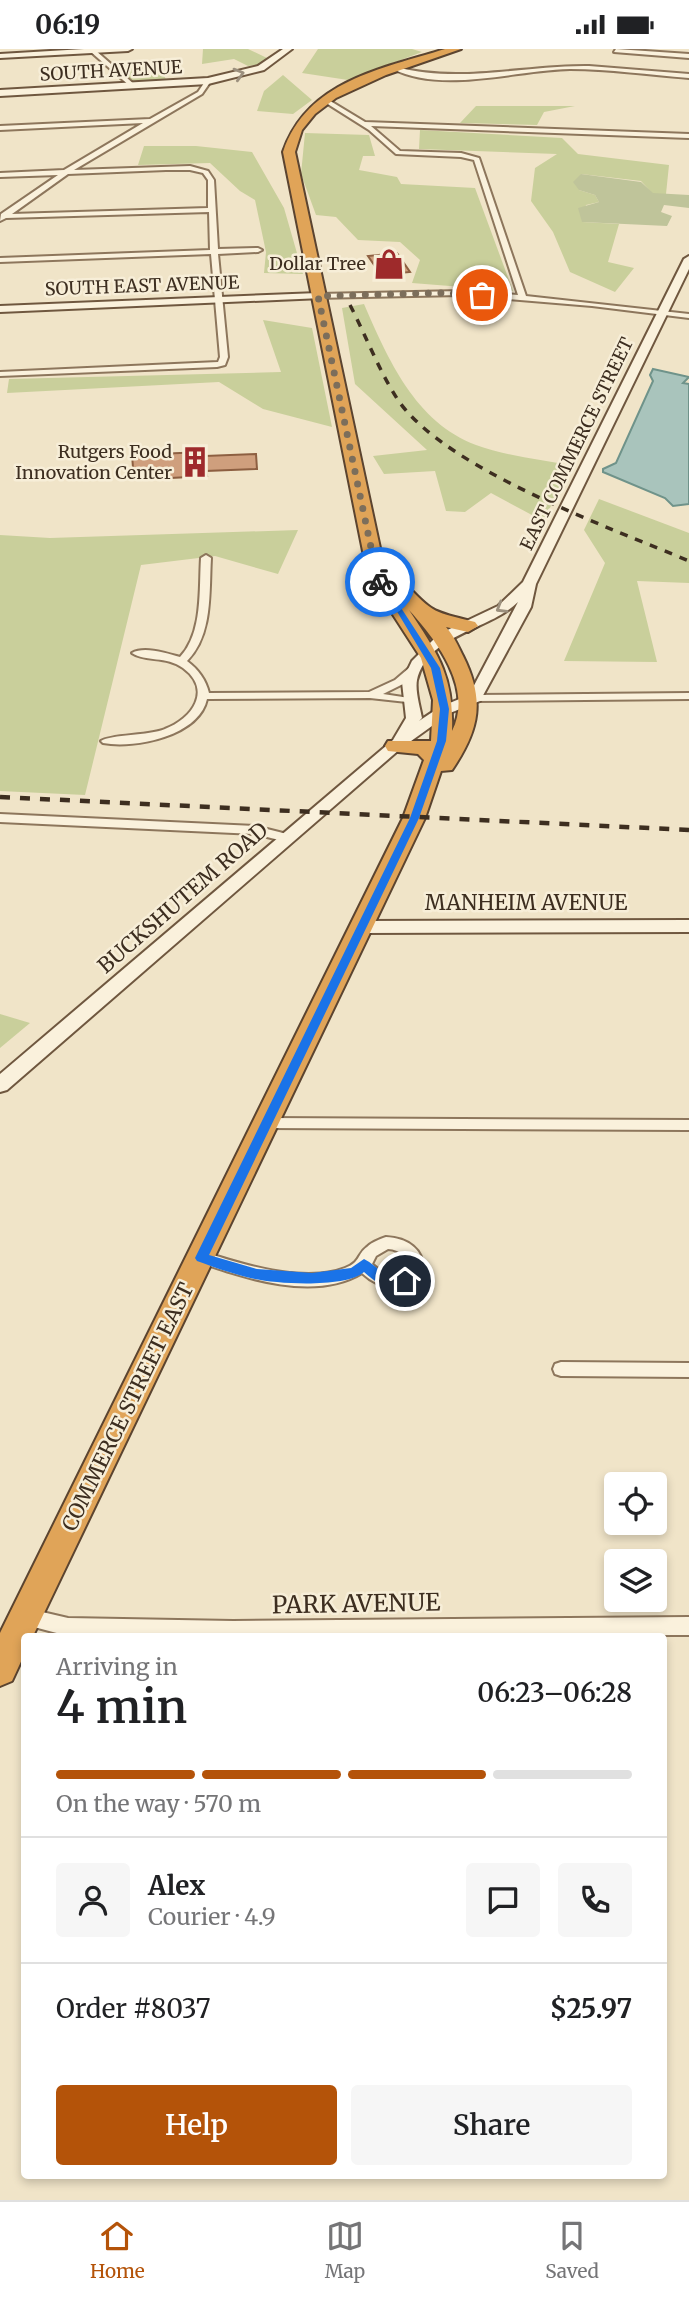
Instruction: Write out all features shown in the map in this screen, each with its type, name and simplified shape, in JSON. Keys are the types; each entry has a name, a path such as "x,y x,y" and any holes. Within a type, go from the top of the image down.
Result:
{"highway":[{"path":"456,49 355,84 325,100 298,124 291,137 289,152 377,576 444,637 465,680 471,701"},
{"path":"412,609 442,621 468,626"},
{"path":"412,609 422,658 435,668 445,709"},
{"name":"COMMERCE STREET EAST","path":"420,804 458,741 471,701"},
{"name":"COMMERCE STREET EAST","path":"0,1669 420,804 436,760 445,709"},
{"path":"395,746 416,746 430,753 436,760"}],"main road":[{"name":"COMMERCE STREET EAST","path":"471,701 485,683 496,638"},
{"path":"395,746 413,722 412,701"}],"street":[{"path":"0,56 128,49"},
{"path":"263,67 281,49"},
{"path":"263,67 288,49"},
{"path":"609,70 616,50 689,56"},
{"path":"93,51 133,86"},
{"name":"SOUTH AVENUE","path":"0,93 208,81 263,67"},
{"path":"396,69 424,76 455,78 553,68 689,76"},
{"path":"2,218 65,172 200,93 208,81"},
{"path":"325,100 365,124 398,153 461,155 477,159 523,298"},
{"path":"0,128 152,121"},
{"path":"365,124 689,136"},
{"path":"0,175 166,168 202,170 211,180 224,357 222,363 0,374"},
{"path":"2,218 212,210"},
{"path":"0,260 258,250"},
{"name":"EAST COMMERCE STREET","path":"496,638 524,607 529,584 689,259"},
{"name":"SOUTH EAST AVENUE","path":"0,309 441,293 523,298 689,316"},
{"path":"182,661 190,656 198,639 206,558"},
{"path":"370,695 399,682 444,637 503,609 529,584"},
{"path":"468,626 496,638"},
{"path":"107,741 140,740 165,733 194,714 204,695 199,678 182,661 162,655 137,653"},
{"path":"412,701 409,682 422,658"},
{"path":"485,683 496,691 516,696"},
{"path":"204,695 370,695 445,709 471,701 516,696 689,696"},
{"name":"BUCKSHUTEM ROAD","path":"0,1085 395,746 445,709"},
{"path":"0,818 255,830 288,838"},
{"name":"MANHEIM AVENUE","path":"362,927 689,926"},
{"path":"266,1123 689,1125"},
{"path":"201,1258 257,1275 312,1278 354,1273 364,1265"},
{"path":"561,1369 689,1370"},
{"name":"PARK AVENUE","path":"25,1617 68,1627 233,1630 689,1626"}],"green space":[{"path":"203,49 248,49 267,58 263,64 248,66 234,59 202,64"},
{"path":"318,49 412,49 422,52 348,80 302,73"},
{"path":"158,62 168,84 133,86 110,66"},
{"path":"283,75 312,100 293,114 257,111 264,91"},
{"path":"476,106 575,106 544,112 537,125 460,123"},
{"path":"420,130 562,138 578,154 669,165 666,194 653,194 641,181 581,174 579,190 595,195 599,202 586,205 582,222 619,224 608,262 634,268 615,292 570,272 553,232 531,201 535,168 557,154 419,149"},
{"path":"305,133 369,135 375,156 363,156 359,170 397,177 401,184 475,188 513,291 412,283 420,260 400,242 358,240 336,217 316,215 301,174"},
{"path":"144,146 196,146 252,152 284,208 303,274 264,273 266,252 255,200 240,191 210,163 138,165"},
{"path":"581,174 641,182 653,193 689,195 689,208 664,205 661,212 672,216 667,226 582,222 578,208 599,202 595,195 579,190 573,182"},
{"path":"364,304 394,367 420,405 436,421 455,435 487,449 572,466 543,521 491,493 465,512 446,511 435,471 384,474 373,456 427,450 355,384 342,308"},
{"path":"263,320 312,328 332,427 263,409 219,382 7,393 9,379 281,372"},
{"path":"599,499 689,533 689,583 637,581 657,662 564,661 605,563 584,530"},
{"path":"298,530 278,574 215,556 141,565 85,795 0,791 0,535 50,538"},
{"path":"0,1014 30,1023 0,1048"}],"water":[{"path":"653,369 689,377 683,383 689,384 689,504 673,506 665,498 603,472 603,469 616,463 653,381 650,375"}],"building":[{"name":"Dollar Tree","path":"397,253 410,272 381,275 368,256"},
{"name":"Rutgers Food Innovation Center","path":"204,452 205,456 256,454 257,469 206,471 207,476 134,480 132,455"}],"railway":[{"path":"350,305 398,400 421,425 452,450 532,494 689,561"},
{"path":"0,797 689,830"}],"way so far":[{"path":"380,582 364,520 318,296 441,293 482,295"}],"place":[{"name":"Dollar Tree","path":"389,264"},
{"name":"Rutgers Food Innovation Center","path":"195,462"}],"route":[{"path":"380,582 435,668 445,709 436,760 414,818 201,1258 257,1275 312,1278 354,1273 364,1265 374,1277 382,1281 396,1284 405,1281"}]}
